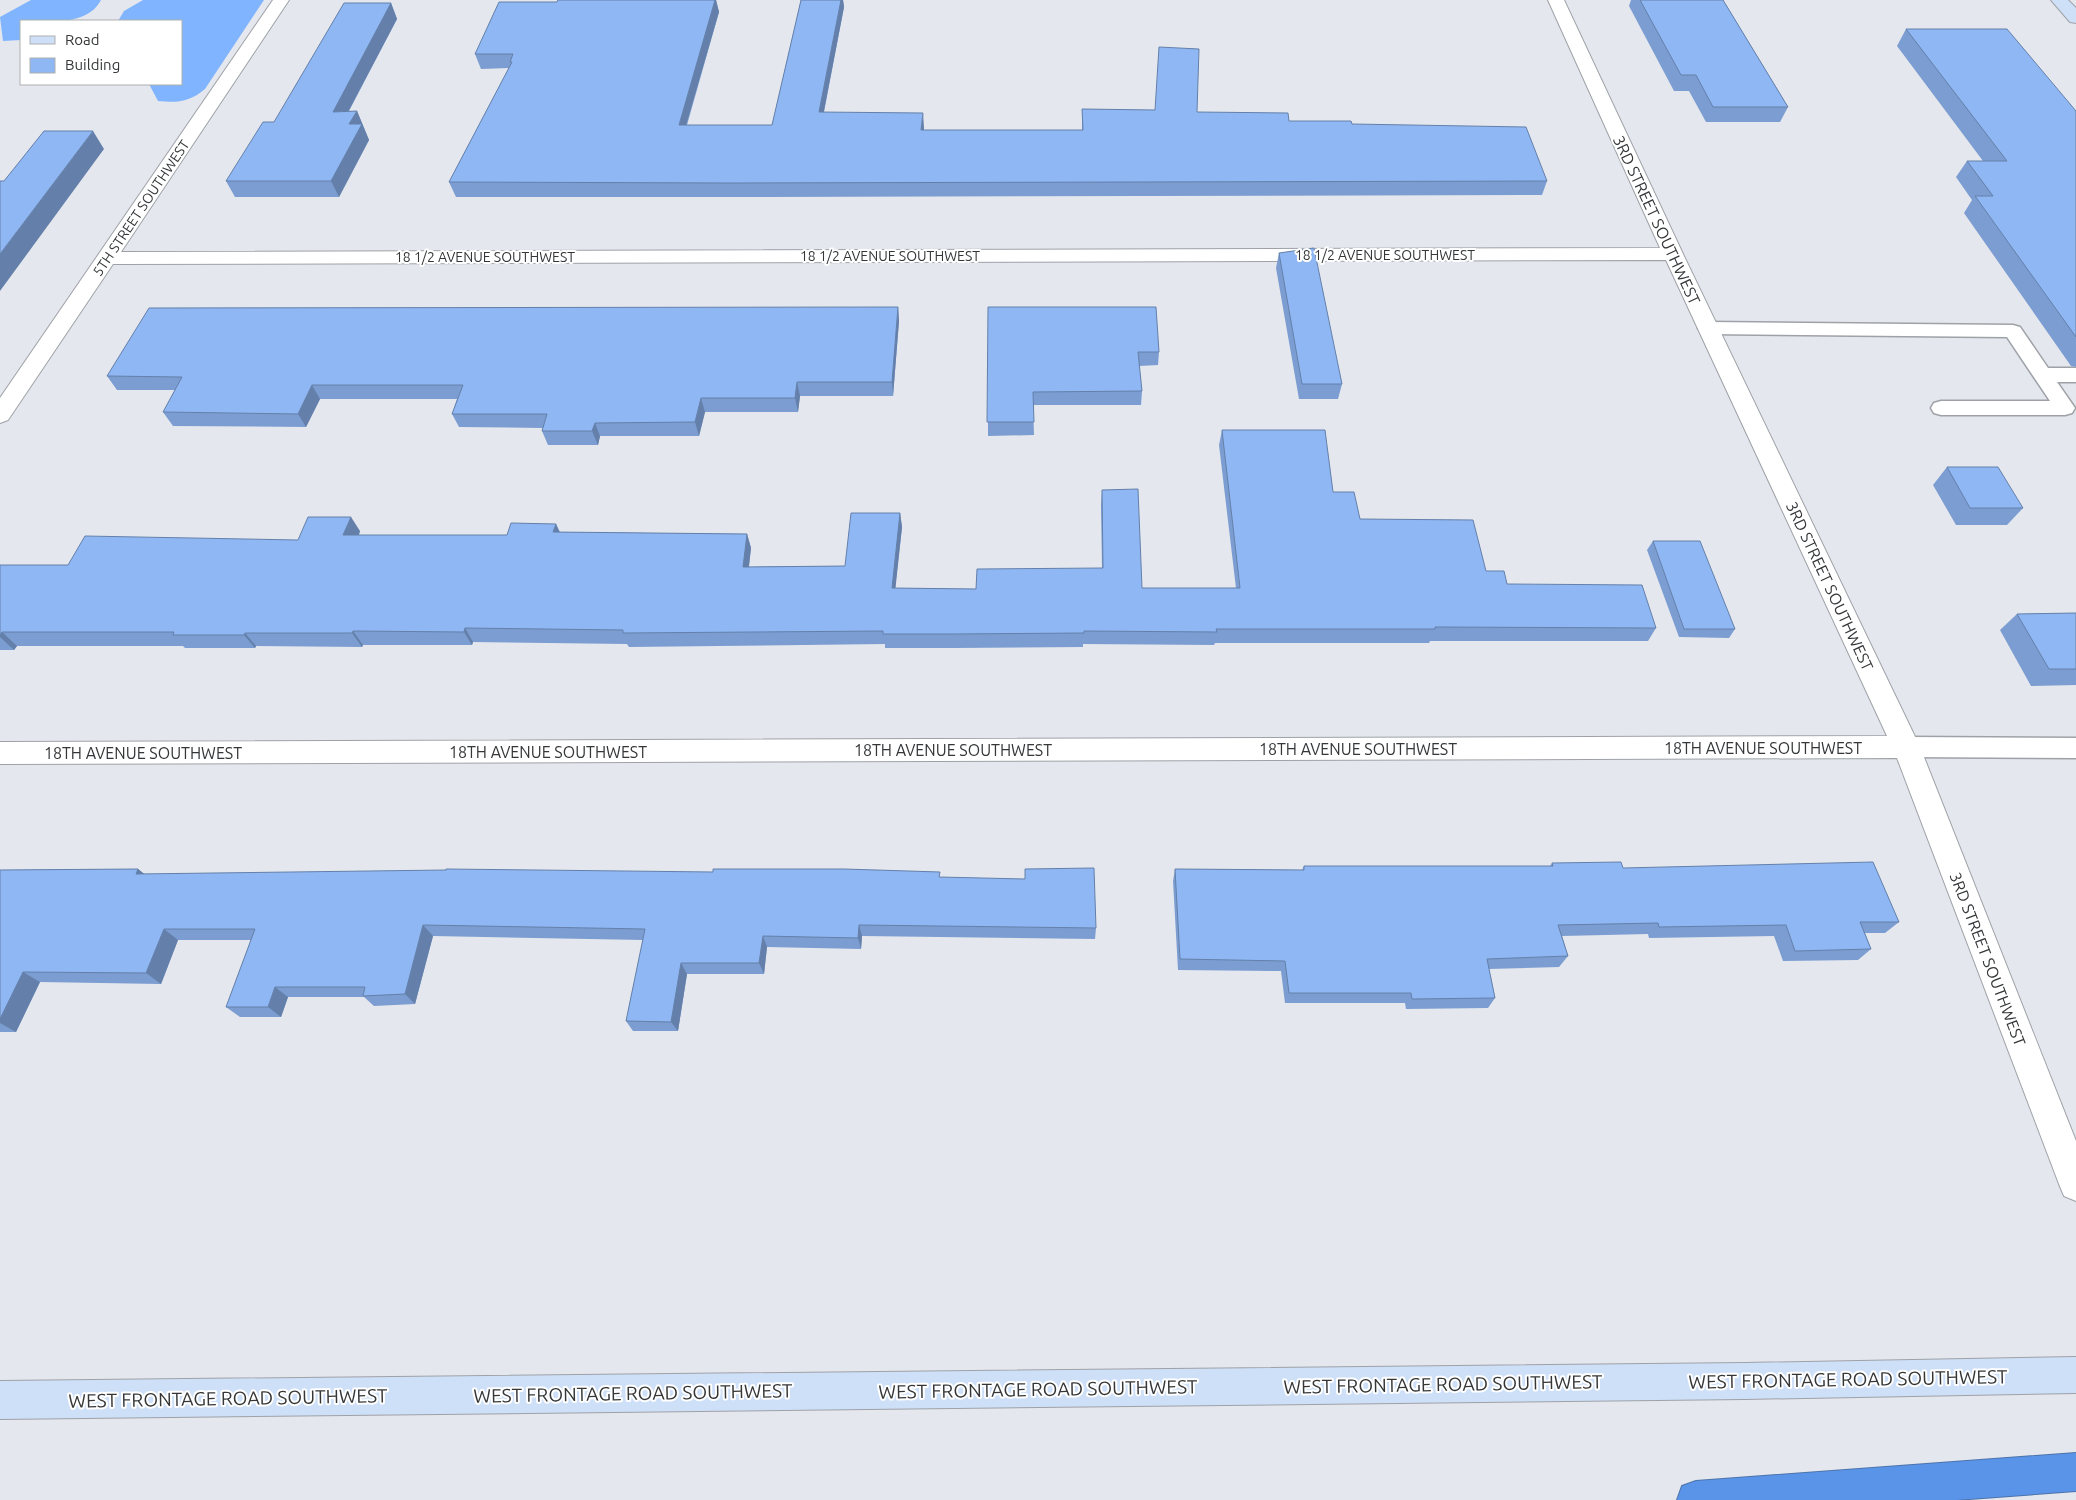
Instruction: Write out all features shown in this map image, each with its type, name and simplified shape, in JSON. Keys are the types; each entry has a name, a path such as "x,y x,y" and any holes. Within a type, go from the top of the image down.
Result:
{"highway":[{"path":"1696,1500 2076,1472"}],"street":[{"name":"5TH STREET SOUTHWEST","path":"0,415 281,0"},
{"name":"3RD STREET SOUTHWEST","path":"1556,0 1673,254 1906,747 2076,1184"},
{"path":"2059,0 2076,18"},
{"name":"18 1/2 AVENUE SOUTHWEST","path":"106,258 1673,254"},
{"name":"18TH AVENUE SOUTHWEST","path":"0,753 1906,747"},
{"name":"WEST FRONTAGE ROAD SOUTHWEST","path":"0,1400 1735,1381 2076,1375"}],"lane":[{"path":"1708,328 2013,331 2065,408 1940,408"},
{"path":"2044,375 2076,375"},
{"path":"1906,747 2076,748"}],"shaded area":[{"path":"31,0 101,0 95,9 76,19 20,20 20,40 3,41 0,17"},
{"path":"143,0 264,0 205,89 189,99 171,102 158,101 150,85 182,85 182,20 119,20 124,11"}],"building":[{"path":"558,0 715,0 679,125 772,125 801,0 841,0 819,112 923,113 921,130 1083,130 1082,109 1155,110 1159,47 1199,49 1197,112 1288,113 1289,121 1351,121 1352,124 1526,127 1547,181 449,182 512,62 510,62 513,54 475,54 499,2 557,2"},
{"path":"1640,0 1723,0 1788,107 1713,107 1696,75 1681,75"},
{"path":"344,3 391,3 333,112 357,111 349,124 362,124 331,181 226,181 263,122 274,122"},
{"path":"1906,29 2007,29 2076,111 2076,337 1975,196 1993,196 1967,161 2007,161"},
{"path":"44,131 93,131 0,254 0,181 4,181"},
{"path":"1314,248 1342,384 1302,384 1279,253"},
{"path":"898,307 892,382 797,382 795,398 701,398 695,422 595,423 592,431 542,431 547,414 452,414 463,385 312,385 298,414 163,412 182,377 107,376 149,308"},
{"path":"988,307 1156,307 1159,352 1138,352 1142,391 1033,392 1034,422 987,422"},
{"path":"1222,430 1325,430 1333,492 1354,492 1360,519 1473,520 1486,571 1504,571 1507,584 1642,585 1656,628 1435,627 1435,629 1216,629 1217,632 1084,631 1084,633 883,634 883,631 623,633 623,630 465,628 464,632 353,631 352,633 173,635 174,632 2,632 0,635 0,565 68,565 85,536 298,540 308,517 351,517 343,535 507,535 511,523 556,524 553,532 747,534 743,567 845,566 851,513 900,513 892,588 976,589 977,569 1103,568 1102,490 1138,489 1142,588 1240,588"},
{"path":"1947,467 1998,467 2023,508 1970,508"},
{"path":"1653,541 1700,541 1735,629 1684,629"},
{"path":"2076,613 2076,669 2049,669 2017,614"},
{"path":"1621,862 1623,868 1873,862 1899,922 1860,922 1871,949 1795,951 1786,925 1659,927 1658,923 1558,925 1568,956 1487,959 1495,998 1412,999 1411,993 1289,993 1285,961 1180,959 1175,869 1304,870 1304,866 1553,866 1552,863"},
{"path":"1094,868 1096,928 859,925 858,938 763,936 759,963 681,963 671,1022 626,1021 645,929 423,925 405,994 363,996 365,987 275,987 268,1007 226,1007 255,929 164,929 146,973 23,972 0,1019 0,870 138,869 136,874 446,869 713,872 713,869 844,869 940,872 939,877 1025,879 1025,869"}]}
